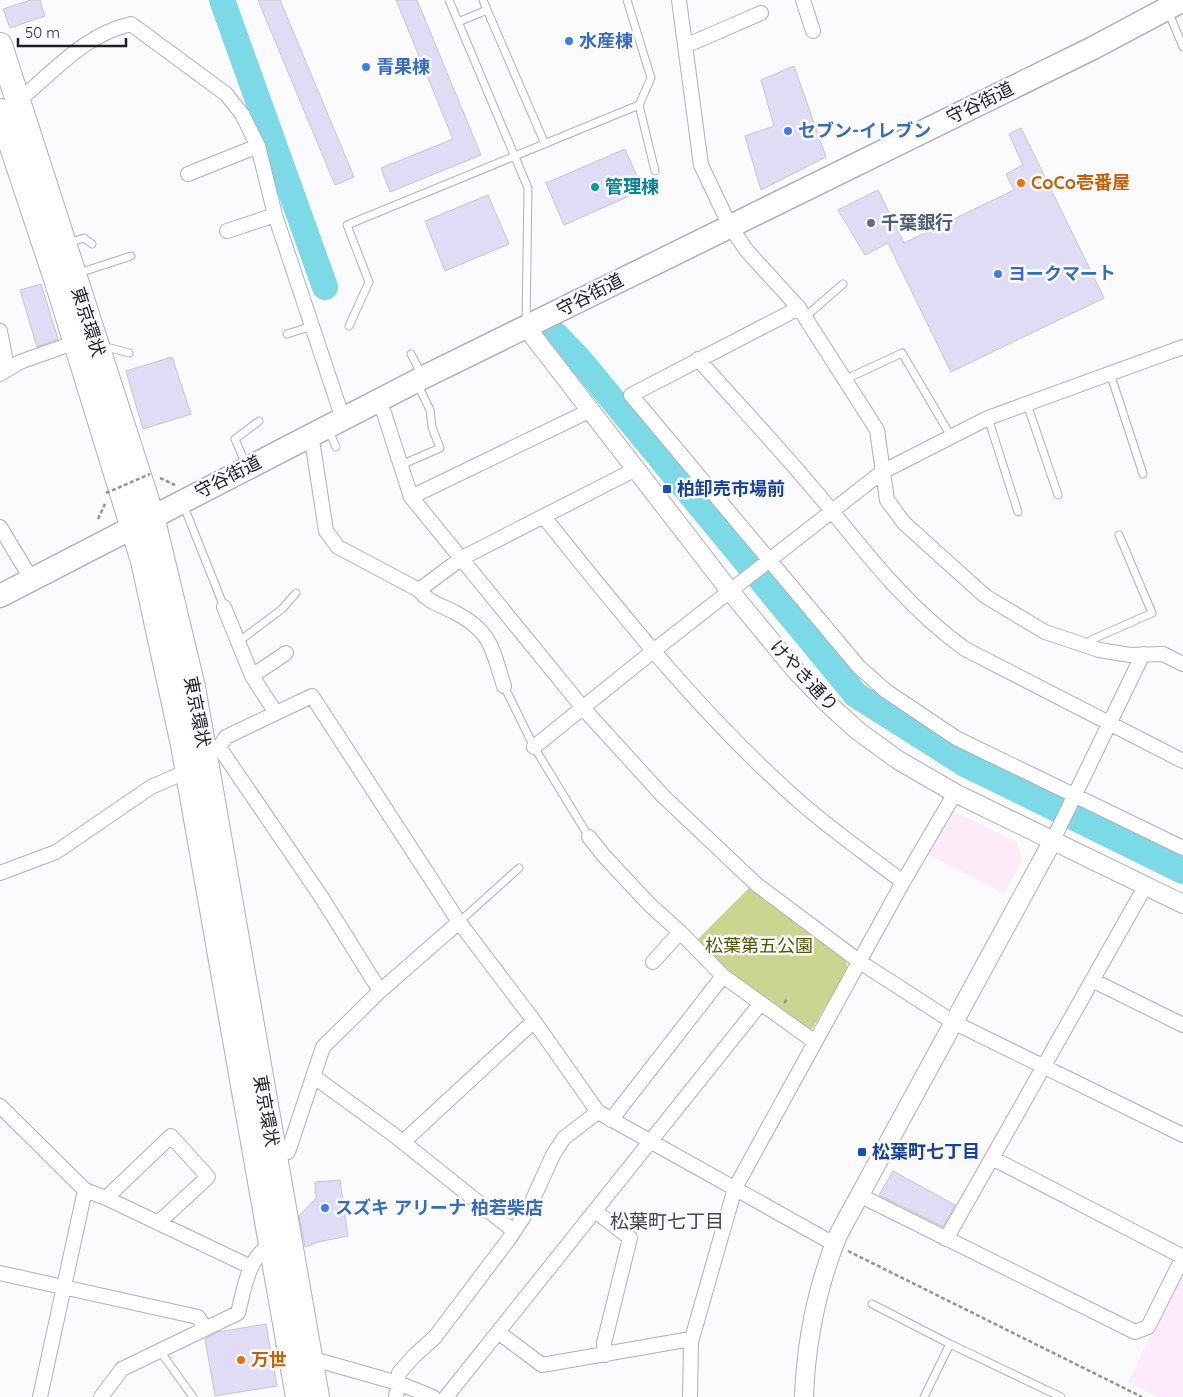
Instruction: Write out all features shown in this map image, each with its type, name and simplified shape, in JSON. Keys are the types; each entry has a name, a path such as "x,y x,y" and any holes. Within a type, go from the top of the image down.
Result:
{"highway":[{"name":"東京環状","path":"0,46 5,112 76,342 142,521 298,1397"},
{"name":"東京環状","path":"5,112 63,245 98,350 142,521 212,748 274,1156 317,1397"}],"main road":[{"name":"守谷街道","path":"0,596 142,521 178,493 247,468 328,432 420,379 1084,52 1175,4"}],"street":[{"path":"678,0 701,165 730,226 747,251 802,313 877,430 887,500 904,523 985,596 1045,632 1090,647 1130,655 1163,654 1183,664"},
{"path":"803,0 813,31"},
{"path":"685,46 761,13"},
{"path":"5,112 31,91 68,55 115,28 131,24 226,94 242,114 258,146 275,215 312,326 328,432 313,446 326,531 343,554 419,590 426,600 454,612 478,626 490,642 504,686"},
{"path":"188,174 258,146"},
{"path":"227,231 275,215"},
{"path":"802,313 698,359 632,395 859,667 886,691 956,738 1074,798 1183,848"},
{"name":"けやき通り","path":"526,328 588,411 636,469 730,591 796,671 824,700 858,730 898,760 955,792 1055,836 1183,904"},
{"path":"0,331 6,362 5,371"},
{"path":"5,371 20,362 76,342"},
{"path":"534,747 882,472 988,418 1183,347"},
{"path":"698,359 832,511 878,569 943,633 965,650 1183,761"},
{"path":"378,402 411,497 583,708 663,796 756,884 860,962 953,1022 1183,1135"},
{"path":"411,497 588,411"},
{"path":"419,590 462,558 636,469"},
{"path":"544,517 652,652 742,746 802,804 903,882"},
{"path":"0,526 32,580"},
{"path":"224,607 252,676 276,713"},
{"path":"252,676 286,653"},
{"path":"804,1397 810,1330 822,1278 843,1243 858,1195 1055,836 1143,654"},
{"path":"380,991 322,898 212,748 226,737 312,696 459,922 534,1021 598,1112 735,1188 843,1243"},
{"path":"0,873 56,852 151,787 188,771"},
{"path":"690,1397 691,1342 735,1188 903,882 955,792"},
{"path":"589,837 604,857 650,905 680,932 723,976 815,1042"},
{"path":"946,1240 1146,886"},
{"path":"274,1156 288,1152 323,1047 380,991 459,922"},
{"path":"652,962 680,932"},
{"path":"610,1120 723,976"},
{"path":"1092,980 1183,1025"},
{"path":"446,1397 760,1003"},
{"path":"403,1142 534,1021"},
{"path":"313,1076 403,1142 514,1231"},
{"path":"0,1106 85,1190 106,1198 251,1267"},
{"path":"396,1397 399,1374 414,1356 435,1337 514,1231 528,1210 553,1155 564,1138 598,1112"},
{"path":"106,1198 171,1136 208,1178 158,1223"},
{"path":"858,1195 1135,1332 1148,1327 1183,1257 992,1158"},
{"path":"40,1397 85,1190"},
{"path":"595,1211 630,1238 604,1343 605,1355"},
{"path":"101,1397 122,1369 238,1313 251,1267 263,1249 271,1245"},
{"path":"0,1273 198,1317 205,1328"},
{"path":"498,1332 542,1365 685,1340 691,1342"},
{"path":"310,1358 398,1382 433,1397"}],"lane":[{"path":"449,0 528,188 526,328"},
{"path":"483,0 545,144"},
{"path":"627,0 651,78 638,105 655,171"},
{"path":"1175,4 1183,47"},
{"path":"458,22 487,10"},
{"path":"350,322 369,282 347,225 638,105"},
{"path":"63,245 84,238 92,244"},
{"path":"73,275 130,256"},
{"path":"802,313 844,284"},
{"path":"287,334 312,326"},
{"path":"98,350 110,348 129,352"},
{"path":"844,380 902,353 952,438"},
{"path":"401,465 440,448 432,427 430,410 412,354"},
{"path":"1110,374 1143,474"},
{"path":"1027,404 1058,495"},
{"path":"988,418 1018,512"},
{"path":"247,468 235,439 259,421"},
{"path":"178,493 224,607"},
{"path":"1090,647 1091,640 1152,612 1119,535"},
{"path":"238,642 282,609 296,593"},
{"path":"504,686 534,747 589,837"},
{"path":"459,922 519,868"},
{"path":"872,1304 1061,1397"},
{"path":"924,1397 950,1344"},
{"path":"160,1350 192,1397"}],"path":[{"path":"98,519 106,502 106,493 150,474 178,493"},
{"path":"843,1243 848,1251 1142,1397"}],"shaded area":[{"path":"952,810 1017,842 1022,861 1004,894 928,854"},
{"path":"1183,1269 1183,1397 1159,1397 1128,1382"}],"green space":[{"name":"松葉第五公園","path":"749,888 846,961 848,968 813,1028 807,1031 722,969 696,941"}],"building":[{"path":"31,0 40,0 45,16 10,28 3,9"},
{"path":"258,0 280,0 354,177 335,185"},
{"path":"396,0 417,0 481,155 390,192 381,168 453,139"},
{"name":"セブン-イレブン","path":"794,66 826,157 761,190 745,136 774,126 761,80"},
{"name":"ヨークマート","path":"1021,128 1104,298 951,372 888,243 865,255 838,210 878,190 904,243 1014,190 1006,174 1023,165 1009,134"},
{"name":"管理棟","path":"625,149 643,190 564,225 546,183"},
{"path":"488,195 509,244 445,271 425,221"},
{"path":"41,284 58,339 37,347 20,290"},
{"path":"172,357 191,414 143,429 126,371"},
{"path":"893,1171 955,1205 943,1227 879,1195"},
{"name":"スズキ アリーナ 柏若柴店","path":"340,1180 348,1236 318,1242 305,1247 299,1216 316,1198 315,1182"},
{"name":"万世","path":"266,1324 277,1386 215,1396 205,1339 218,1332"}],"waterway":[{"path":"222,0 325,287"},
{"path":"555,334 579,359 856,695 965,764 1183,871"}],"place":[{"name":"水産棟","path":"569,41"},
{"name":"青果棟","path":"366,67"},
{"name":"セブン-イレブン","path":"788,131"},
{"name":"CoCo壱番屋","path":"1021,183"},
{"name":"管理棟","path":"595,187"},
{"name":"千葉銀行","path":"871,223"},
{"name":"ヨークマート","path":"998,274"},
{"name":"柏卸売市場前","path":"667,489"},
{"name":"松葉町七丁目","path":"862,1152"},
{"name":"スズキ アリーナ 柏若柴店","path":"325,1208"},
{"name":"万世","path":"241,1360"}],"district":[{"name":"松葉町七丁目","path":"667,1221"}]}
